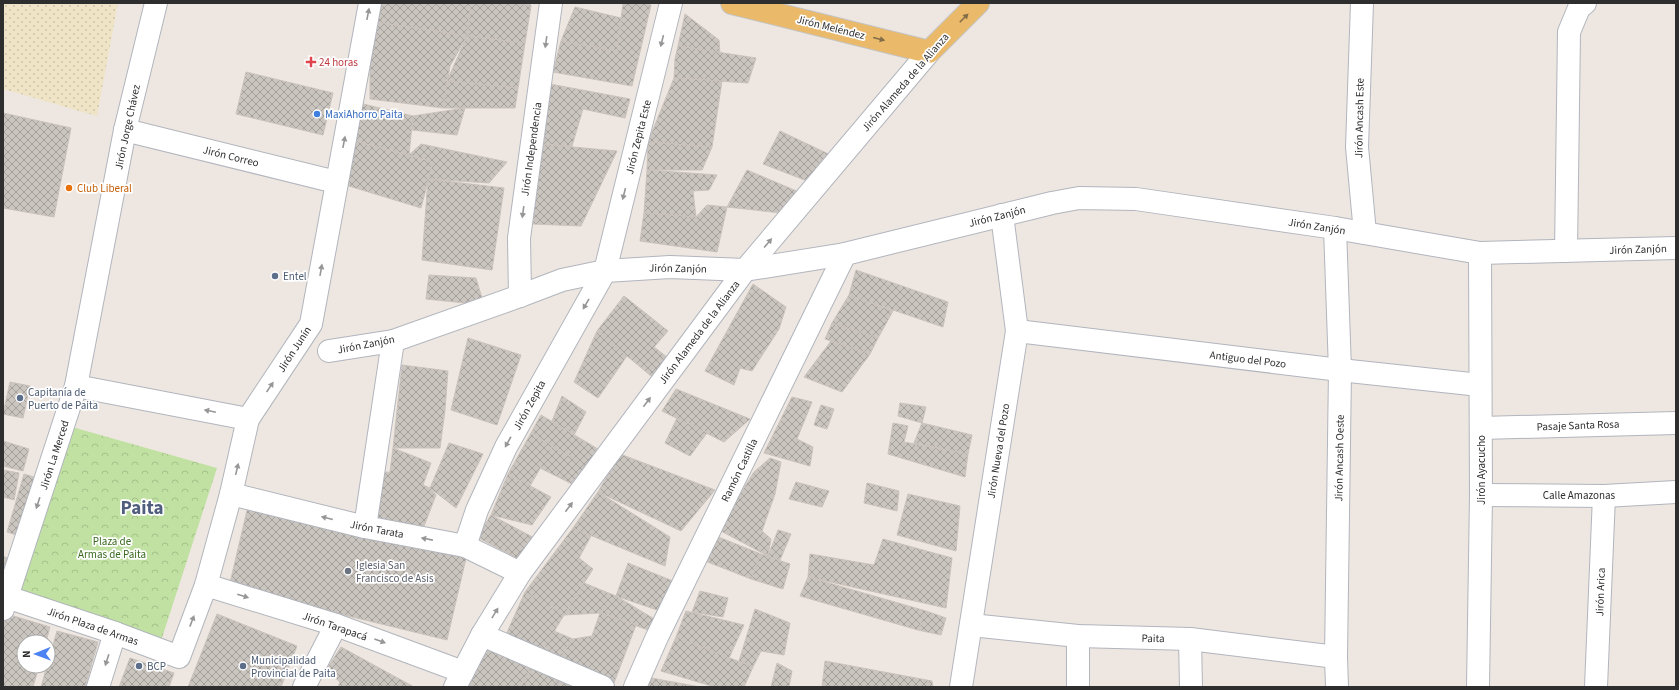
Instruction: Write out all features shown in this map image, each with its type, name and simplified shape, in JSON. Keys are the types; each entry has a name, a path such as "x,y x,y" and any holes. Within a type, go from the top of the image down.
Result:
{"main road":[{"name":"Jirón Meléndez","path":"732,3 784,9 929,52"},
{"name":"Jirón Alameda de la Alianza","path":"929,52 978,3"}],"street":[{"name":"Jirón Jorge Chávez","path":"94,298 125,130 156,3"},
{"name":"Jirón Junín","path":"178,657 206,585 231,494 248,419 311,324 370,3"},
{"name":"Jirón Independencia","path":"520,296 519,238 551,3"},
{"name":"Jirón Zepita Este","path":"605,271 671,3"},
{"name":"Jirón Ancash Este","path":"1362,3 1357,147 1365,233"},
{"path":"1566,251 1568,32 1579,8 1585,3"},
{"name":"Jirón Alameda de la Alianza","path":"459,680 482,635 520,573 745,270 929,52"},
{"name":"Jirón Correo","path":"125,130 336,182"},
{"name":"Jirón Zanjón","path":"329,351 393,341 562,280 605,271 670,267 745,270 845,254 1002,215 1078,198 1136,199 1335,228 1480,253 1676,248"},
{"name":"Jirón Nueva del Pozo","path":"961,687 1017,331 1002,215"},
{"name":"Jirón Ancash Oeste","path":"1335,228 1340,370 1336,658 1337,687"},
{"name":"Jirón Ayacucho","path":"1478,687 1481,495 1480,253"},
{"name":"Ramón Castilla","path":"635,687 657,638 845,254"},
{"name":"Jirón Zepita","path":"466,546 477,510 506,447 605,271"},
{"name":"Jirón La Merced","path":"5,603 76,386 94,298"},
{"name":"Antiguo del Pozo","path":"1017,331 1340,370 1480,385"},
{"path":"365,527 393,341"},
{"path":"76,386 248,419"},
{"name":"Pasaje Santa Rosa","path":"1481,428 1676,423"},
{"name":"Calle Amazonas","path":"1481,495 1604,496 1676,492"},
{"name":"Jirón Tarata","path":"231,494 365,527 466,546 520,573"},
{"name":"Jirón Arica","path":"1596,687 1604,496"},
{"name":"Jirón Tarapacá","path":"206,585 336,625 459,680"},
{"name":"Jirón Plaza de Armas","path":"5,603 116,633 178,657"},
{"path":"304,687 336,625"},
{"name":"Paita","path":"971,625 1078,636 1190,639 1336,658"},
{"path":"98,687 116,633"},
{"path":"482,635 603,687"},
{"path":"1078,636 1078,687"},
{"path":"1190,639 1190,687"}],"green space":[{"name":"Plaza de Armas de Paita","path":"72,427 217,468 160,644 16,595"}],"sand":[{"path":"3,3 118,3 97,116 3,89"}],"building":[{"path":"373,3 471,3 467,36 370,21"},
{"path":"471,3 513,3 531,6 525,43 467,36"},
{"path":"513,3 530,3 531,6"},
{"path":"623,3 643,3 651,5 632,86 553,72 561,41 617,51"},
{"path":"575,7 621,18 617,51 561,41"},
{"path":"685,14 719,40 720,54 678,46"},
{"path":"370,21 467,36 450,66 443,108 370,99"},
{"path":"467,36 525,43 518,88 447,81"},
{"path":"678,46 756,58 748,83 674,78 675,59"},
{"path":"246,72 333,93 323,135 236,114"},
{"path":"674,78 722,81 712,147 648,142"},
{"path":"447,81 518,88 515,108 443,108"},
{"path":"550,84 630,99 625,118 583,109 572,146 540,144"},
{"path":"355,102 413,116 409,155 347,139"},
{"path":"465,108 457,135 412,130 413,116"},
{"path":"3,113 71,128 54,217 3,208"},
{"path":"780,131 837,158 815,184 763,164"},
{"path":"347,139 433,162 421,208 339,183"},
{"path":"648,142 712,147 702,170 647,170"},
{"path":"421,144 507,162 489,183 428,179 433,162 409,155"},
{"path":"540,144 617,151 581,226 533,224"},
{"path":"647,170 717,175 709,190 693,191 696,217 644,213"},
{"path":"747,170 806,195 790,214 727,207"},
{"path":"428,179 504,188 492,270 422,260"},
{"path":"707,205 727,207 717,252 640,241 644,213 696,217"},
{"path":"856,270 948,302 943,327 849,295"},
{"path":"429,275 476,278 484,305 426,299"},
{"path":"753,284 786,307 779,329 752,371 740,368 734,385 705,371"},
{"path":"849,295 893,311 878,338 832,323"},
{"path":"624,296 668,331 654,347 672,361 657,381 597,331"},
{"path":"832,323 878,338 870,354 825,339"},
{"path":"597,331 627,356 598,398 574,382"},
{"path":"468,338 521,355 497,425 451,410"},
{"path":"831,341 870,354 842,392 804,377"},
{"path":"402,365 448,371 440,448 393,448"},
{"path":"10,382 30,386 23,418 3,414"},
{"path":"676,389 750,419 724,442 662,411"},
{"path":"562,396 586,412 574,435 552,421"},
{"path":"792,397 812,402 797,439 813,447 810,466 764,453"},
{"path":"900,403 926,407 922,423 898,416"},
{"path":"821,405 834,409 827,429 814,425"},
{"path":"541,415 603,452 591,470 531,433"},
{"path":"677,418 707,433 690,456 665,443"},
{"path":"893,423 908,426 904,442 968,454 965,477 888,454"},
{"path":"922,423 972,435 968,454 914,443"},
{"path":"531,433 553,446 530,486 508,474"},
{"path":"3,441 29,449 23,471 3,466"},
{"path":"449,443 483,454 456,508 430,488"},
{"path":"553,446 591,470 578,487 540,468"},
{"path":"393,448 431,463 423,485 430,488 436,495 421,534 368,522 375,473 390,472"},
{"path":"620,454 715,490 681,531 598,492"},
{"path":"770,458 781,462 775,494 762,531 771,539 768,556 721,531 739,496 754,472"},
{"path":"3,470 19,473 14,500 3,497"},
{"path":"24,474 37,478 20,536 7,532"},
{"path":"508,474 551,497 532,525 491,515"},
{"path":"796,482 829,491 822,507 789,499"},
{"path":"867,483 899,491 897,511 864,503"},
{"path":"598,492 670,537 665,566 573,528"},
{"path":"908,494 960,506 956,551 897,535"},
{"name":"Iglesia San Francisco de Asis","path":"249,502 467,554 447,640 229,587"},
{"path":"491,515 540,541 524,562 477,537"},
{"path":"573,528 591,536 579,558 593,569 564,615 525,592"},
{"path":"778,530 791,534 780,560 768,556"},
{"path":"716,536 761,554 751,579 705,561"},
{"path":"883,539 952,558 946,608 808,577 810,554 874,565"},
{"path":"761,554 790,564 783,589 751,579"},
{"path":"3,556 7,558 3,569"},
{"path":"628,563 673,581 660,611 616,596"},
{"path":"808,577 926,611 918,630 800,596"},
{"path":"584,583 616,596 600,613 564,615"},
{"path":"700,591 728,598 723,617 692,612"},
{"path":"525,592 564,615 543,650 505,637"},
{"path":"616,596 656,620 651,631 600,613"},
{"path":"755,609 790,623 784,655 761,651 753,667 739,661"},
{"path":"686,611 744,625 729,658 676,637"},
{"path":"926,611 946,618 941,635 918,630"},
{"path":"600,613 636,625 614,683 558,661 573,639 592,636"},
{"path":"7,614 50,627 48,634 16,634 16,674 37,674 33,687 3,687 3,627"},
{"name":"Municipalidad Provincial de Paita","path":"217,614 297,646 281,687 188,687"},
{"path":"57,631 98,642 85,687 41,687 45,674 56,674"},
{"path":"554,631 573,639 558,661 543,650"},
{"path":"676,637 753,667 744,687 715,687 661,671"},
{"path":"486,644 531,667 520,687 469,687"},
{"path":"341,647 414,687 338,687 340,682 326,670"},
{"name":"BCP","path":"130,658 174,673 169,687 119,687"},
{"path":"825,661 932,681 933,687 822,687"},
{"path":"777,663 792,671 789,687 771,687"},
{"path":"531,667 571,687 520,687"},
{"path":"646,677 700,687 643,687"}],"place":[{"name":"24 horas","path":"311,62"},
{"name":"MaxiAhorro Paita","path":"317,114"},
{"name":"Club Liberal","path":"69,188"},
{"name":"Entel","path":"275,276"},
{"name":"Capitanía de Puerto de Paita","path":"20,398"},
{"name":"Iglesia San Francisco de Asis","path":"348,571"},
{"name":"BCP","path":"139,666"},
{"name":"Municipalidad Provincial de Paita","path":"243,666"}],"district":[{"name":"Paita","path":"142,507"}]}
